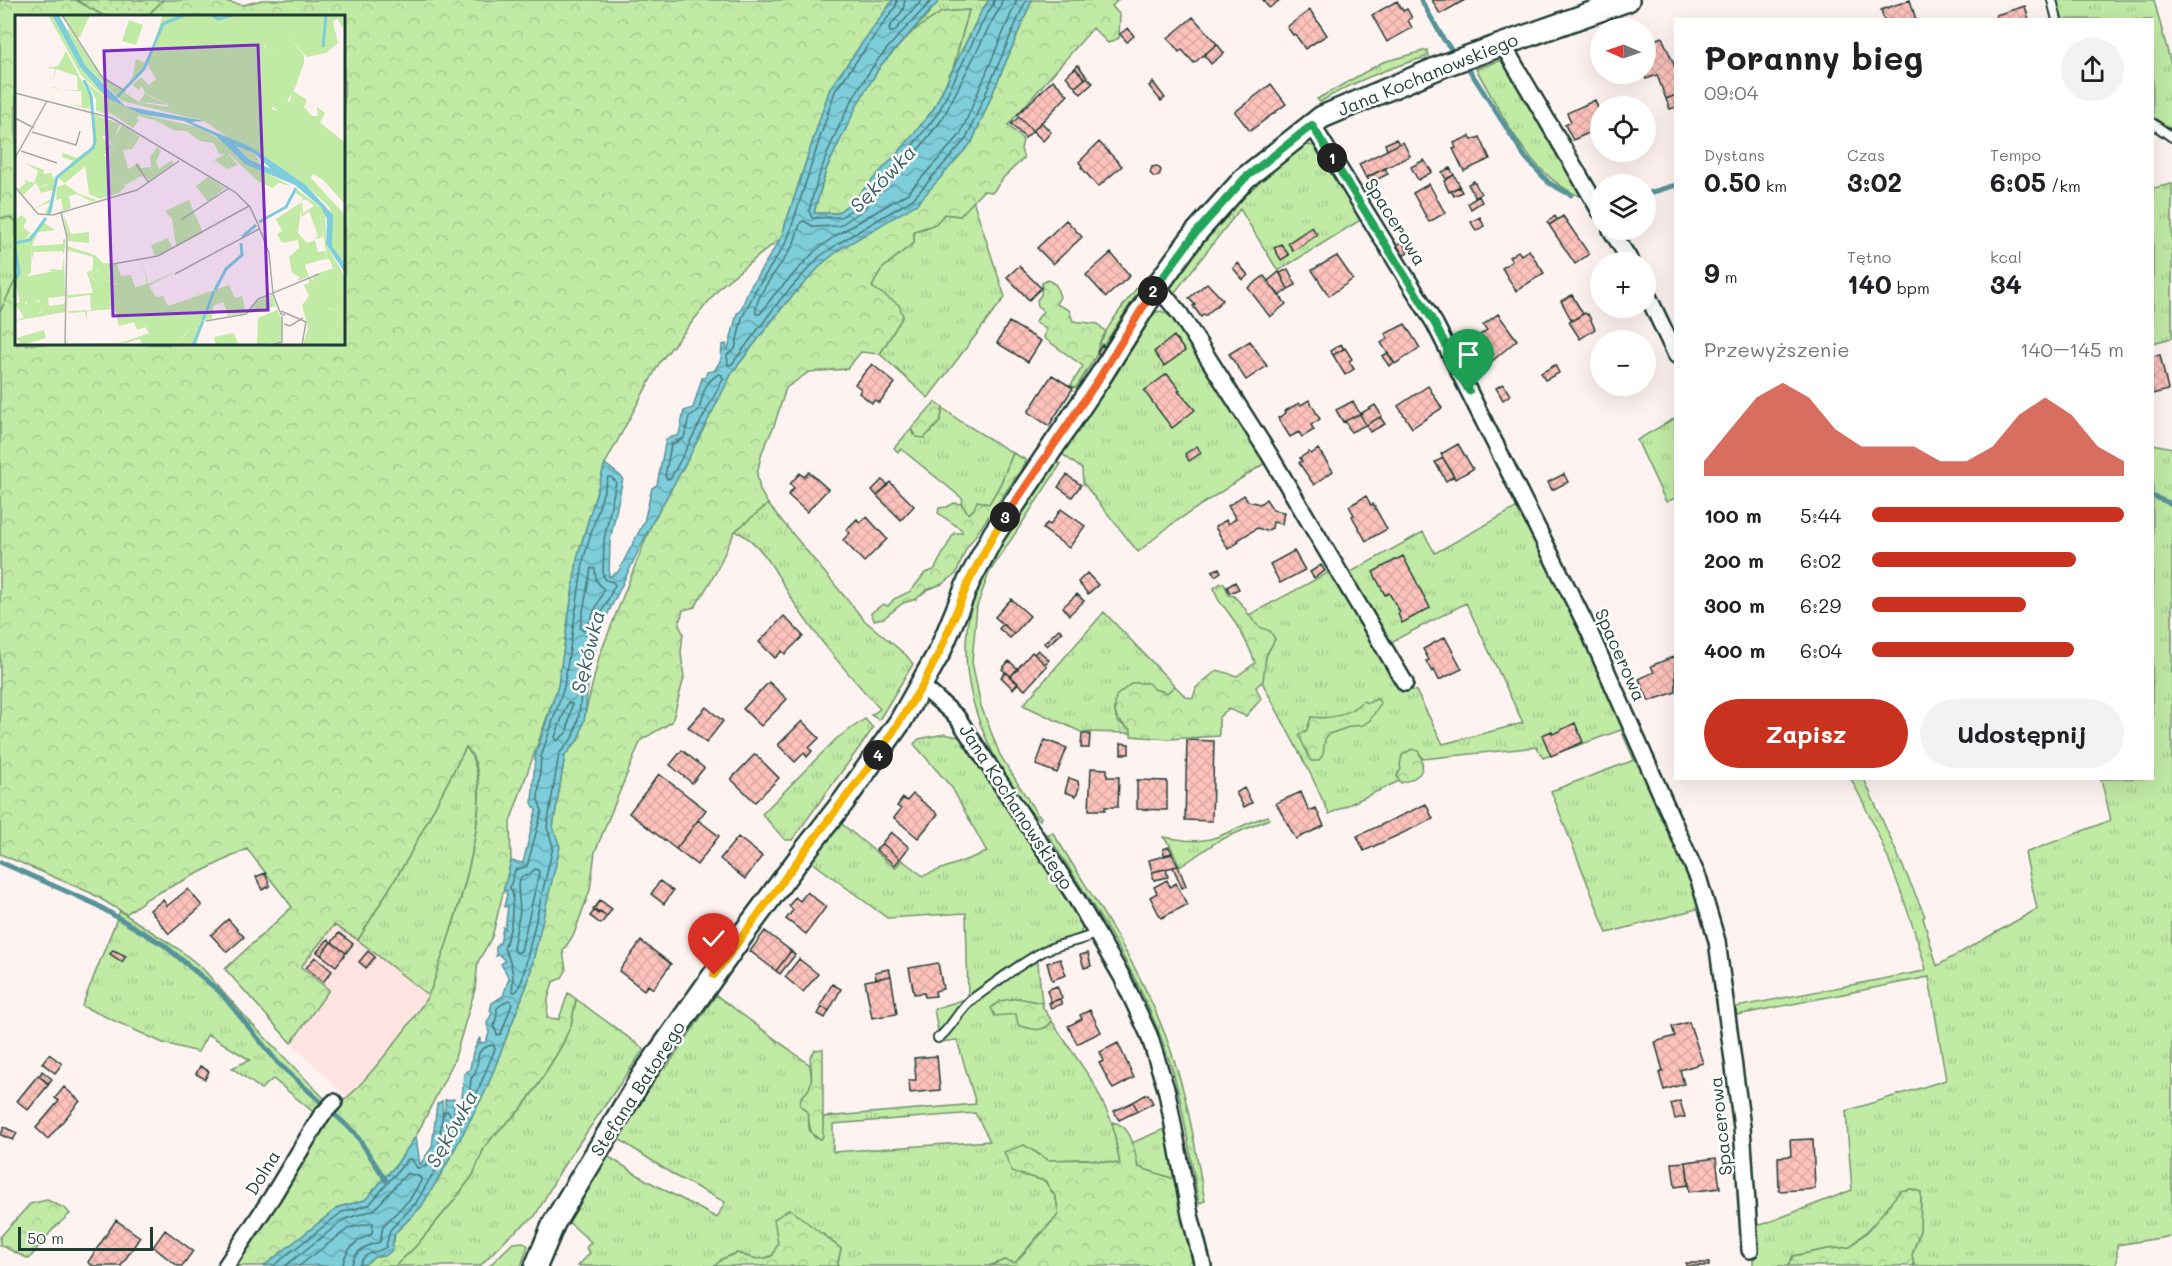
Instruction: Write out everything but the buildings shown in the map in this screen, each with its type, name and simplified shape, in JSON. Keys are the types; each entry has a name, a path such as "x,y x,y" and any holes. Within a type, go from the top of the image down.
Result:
{"street":[{"name":"Jana Kochanowskiego","path":"1203,1266 1190,1215 1167,1092 1149,1035 1122,977 1076,898 957,717 922,686 940,651 969,581 994,534 1098,380 1157,286 1194,235 1245,178 1322,117 1445,65 1628,0"},
{"path":"1503,45 1590,194"},
{"name":"Spacerowa","path":"1312,125 1435,324 1589,631 1700,880 1717,941 1742,1127 1750,1250"},
{"path":"1157,286 1180,314 1269,454 1405,683"},
{"path":"1656,313 1674,351"},
{"name":"Stefana Batorego","path":"536,1266 554,1222 644,1074 804,852 882,749 922,686"},
{"name":"Dolna","path":"226,1266 272,1197 321,1116 334,1102"}],"lane":[{"path":"2052,0 2056,18"},
{"path":"2154,124 2172,137"},
{"path":"938,1038 945,1034 964,1005 1008,974 1044,951 1096,933"}],"shaded area":[{"path":"334,925 358,940 429,996 409,1027 347,1098 291,1043 329,990 301,967"}],"green space":[{"path":"0,0 76,0 102,15 15,15 15,221 10,217 0,218"},
{"path":"76,0 163,0 148,15 102,15"},
{"path":"163,0 218,0 243,5 262,0 893,0 830,88 781,238 721,286 660,362 605,464 578,555 558,686 510,822 511,861 492,937 478,962 475,989 454,1061 416,1136 396,1165 365,1200 339,1207 264,1266 233,1266 262,1224 318,1127 385,1056 431,989 457,911 473,849 478,817 479,788 476,764 466,747 408,858 358,940 334,925 301,967 329,990 291,1043 225,969 292,907 247,849 148,898 126,914 91,893 0,854 0,312 15,281 15,345 345,345 345,15 148,15"},
{"path":"940,0 989,0 953,68 969,10 942,12 912,32"},
{"path":"1032,0 1118,0 1112,6 1120,15 1119,38 1108,43 1093,28 1008,125 1023,140 1021,149 1024,158 1004,177 993,192 983,191 960,216 944,214 936,224 914,231 914,243 881,271 872,287 899,305 903,316 880,354 861,352 847,369 809,372 786,388 774,426 762,452 757,474 760,490 768,504 735,531 715,574 695,607 683,610 679,625 683,633 681,653 684,678 672,722 641,740 595,852 590,890 574,934 563,951 566,970 562,978 553,982 548,999 547,1018 559,1019 568,993 576,999 571,1025 561,1047 521,1109 484,1148 473,1175 415,1247 395,1266 362,1266 375,1257 385,1256 394,1241 395,1233 421,1207 486,1090 528,982 559,847 553,827 565,755 579,739 599,657 652,523 732,373 785,304 824,262 972,142"},
{"path":"2057,0 2154,0 2172,68 2172,130 2154,118 2154,18 2062,18"},
{"path":"969,10 953,68 933,110 905,145 853,201 837,213 814,213 826,170 859,101 881,65 912,32 942,12"},
{"path":"1427,50 1429,56 1373,75 1320,102 1317,99 1383,62"},
{"path":"1505,59 1580,194 1579,196 1561,186 1545,173 1518,142 1476,69"},
{"path":"1306,145 1316,146 1322,152 1362,219 1278,271 1240,209 1172,296 1170,289 1214,228 1266,175"},
{"path":"2172,184 2172,338 2154,343 2154,188"},
{"path":"973,200 1005,297 928,398 880,354 903,316 872,287 882,269 914,243 914,231 926,228 944,214 960,216"},
{"path":"10,217 15,221 15,281 0,312 0,218"},
{"path":"1048,280 1056,285 1060,297 1056,304 1069,310 1073,321 1098,324 1106,332 1100,341 1096,356 1076,388 1071,385 1083,366 1044,338 1046,329 1035,322 1043,311 1038,306 1037,300 1041,295 1042,283"},
{"path":"1143,280 1140,289 1096,356 1108,327"},
{"path":"1161,311 1172,317 1206,364 1268,461 1172,524 1138,552 1083,483 1082,469 1061,453 1153,313"},
{"path":"935,402 943,408 940,422 924,438 916,437 911,429"},
{"path":"943,408 1013,453 1001,483 989,504 974,509 969,514 961,504 963,499 901,449 898,452 894,448 911,429 913,435 924,438 940,422"},
{"path":"1674,419 1674,498 1666,502 1637,440"},
{"path":"2154,444 2172,448 2172,1236 2117,1245 2117,1266 1914,1266 1912,1255 1920,1230 1921,1193 1911,1189 1850,1247 1793,1256 1788,1266 1753,1266 1753,1223 1761,1225 1852,1190 1846,1111 1946,1080 1929,977 1737,1015 1736,1007 1926,969 1893,872 1874,824 1852,780 1864,780 1925,916 1923,918 1937,966 2037,909 2025,853 2111,820 2101,780 2154,780"},
{"path":"1013,453 1026,460 1025,464 966,549 956,574 942,584 927,590 916,599 903,603 884,618 874,620 871,613 883,604 888,606 894,599 911,591 925,573 934,570 954,533 962,533 962,530 938,513 939,508 954,503 961,504 969,514 977,501 989,504 1001,483"},
{"path":"1061,464 989,573 977,606 972,662 981,706 1000,755 1041,817 1040,820 1028,808 1008,779 996,760 983,731 969,686 966,641 974,595 989,558 1005,531 1052,465"},
{"path":"768,504 864,620 906,655 913,664 879,720 871,715 880,709 812,628 765,556 746,537 735,531"},
{"path":"1521,505 1580,628 1704,907 1607,933 1551,791 1634,760 1621,730 1543,758 1537,747 1423,759 1418,751 1397,776 1399,781 1329,814 1262,682 1266,656 1275,639 1258,627 1249,615 1335,569 1400,687 1416,691 1443,744 1523,723 1466,603 1391,642 1396,654 1386,643 1349,573 1423,532 1435,553"},
{"path":"1224,583 1229,595 1234,596 1256,624 1270,631 1275,639 1266,656 1263,681 1256,687 1261,699 1246,716 1228,709 1219,717 1219,736 1169,739 1131,736 1131,730 1116,716 1115,708 1116,696 1132,683 1148,683 1154,689 1167,693 1175,686 1186,697 1193,698 1196,688 1217,670 1237,676 1255,663 1241,633 1218,598 1214,588"},
{"path":"1104,612 1175,686 1167,693 1154,689 1114,708 1117,721 1131,730 1131,733 1081,732 1023,705"},
{"path":"1377,699 1381,703 1370,720 1363,725 1352,726 1329,734 1325,739 1323,755 1318,761 1311,761 1299,735 1307,730 1311,717 1326,718 1339,715 1363,701 1368,703"},
{"path":"865,719 873,728 792,840 785,840 762,814 836,739"},
{"path":"944,734 959,737 970,747 1083,926 1080,935 1057,943 1037,954 1042,1003 1043,1008 1093,1082 1112,1122 1120,1164 1087,1159 1048,1160 1024,1145 1012,1172 1045,1181 1056,1198 1059,1214 1015,1263 1005,1260 989,1266 837,1266 841,1249 823,1234 775,1219 778,1243 773,1255 760,1259 737,1253 723,1259 715,1266 578,1266 590,1253 586,1248 591,1242 563,1217 601,1156 609,1157 646,1180 717,1218 725,1202 677,1177 614,1136 662,1067 666,1068 716,995 810,1065 812,1083 803,1109 808,1112 809,1129 815,1138 821,1139 823,1117 976,1104 957,1040 940,1042 934,1009 968,998 966,913 887,918 808,859 842,824 895,868 902,860 923,876 987,852 952,788 914,744 919,739","holes":["975,1113 990,1141 833,1152 833,1124"]},
{"path":"466,747 476,769 479,798 476,832 459,906 429,996 358,940 408,858"},
{"path":"1412,749 1418,751 1423,764 1422,769 1413,779 1401,783 1397,776 1401,769 1402,755"},
{"path":"1268,816 1269,819 1218,841 1180,867 1170,845 1163,837 1192,841 1210,839"},
{"path":"1053,833 1122,944 1164,1032 1185,1097 1205,1201 1199,1203 1179,1095 1158,1030 1116,943 1047,834"},
{"path":"120,911 180,950 202,968 252,1024 325,1099 316,1114 273,1079 261,1089 232,1068 250,1060 208,1034 198,1052 163,1043 82,1006"},
{"path":"1018,998 1042,1003 1052,1021 1049,1025 1041,1029 1028,1028 1018,1025 1016,1014 995,1016 991,1008 1000,1001"},
{"path":"576,999 644,1049 562,1168 535,1216 506,1239 480,1266 395,1266 415,1247 452,1203 473,1175 484,1148 521,1109 538,1085 561,1047 571,1025"},
{"path":"823,1049 823,1136 821,1139 812,1132 808,1113 800,1105 801,1097 811,1084 810,1057 815,1050"},
{"path":"1112,1122 1119,1124 1128,1133 1134,1146 1138,1167 1174,1179 1196,1266 989,1266 1005,1260 1015,1263 1059,1214 1056,1198 1045,1181 1012,1172 1004,1152 1024,1145 1048,1160 1087,1159 1120,1164"},
{"path":"1166,1128 1174,1179 1138,1167 1132,1143"},
{"path":"1911,1189 1921,1192 1920,1230 1912,1255 1914,1266 1788,1266 1793,1256 1850,1247 1869,1230 1900,1191"},
{"path":"47,1200 66,1209 70,1214 53,1229 29,1259 0,1245 0,1237 30,1204"},
{"path":"790,1209 841,1249 837,1266 715,1266 722,1259 737,1253 760,1259 773,1255 778,1243 774,1219"},
{"path":"523,1242 528,1246 521,1266 489,1266 513,1243"}],"water":[{"name":"Sękówka","path":"893,0 940,0 881,65 859,101 826,170 814,213 837,213 853,201 905,145 933,110 989,0 1032,0 972,142 917,204 842,248 824,262 785,304 732,373 652,523 601,628 589,672 585,716 579,739 565,755 553,827 560,847 528,982 486,1090 421,1207 395,1233 391,1251 365,1264 264,1266 339,1207 365,1200 396,1165 416,1136 420,1165 432,1147 437,1104 442,1101 443,1115 445,1114 445,1100 454,1099 454,1113 461,1108 464,1074 470,1069 473,1052 480,1037 480,1043 486,1042 489,1033 487,1023 492,1013 490,1011 492,1003 503,996 509,978 501,964 505,961 499,954 496,956 496,948 498,943 500,944 503,927 505,929 508,906 504,907 507,894 504,889 511,861 523,863 536,810 532,803 535,756 558,686 578,555 605,464 623,478 610,541 609,577 618,572 644,522 652,488 657,485 666,439 679,435 684,411 693,408 702,378 705,378 707,372 714,371 721,360 722,345 726,344 728,350 737,313 740,312 749,289 781,238 830,88"}],"waterway":[{"path":"1421,0 1452,50"},
{"path":"1470,71 1525,157 1549,183 1571,195"},
{"path":"1656,191 1674,186"},
{"path":"2154,497 2172,504"},
{"path":"0,862 95,904 164,945 220,992 278,1063 355,1133 387,1182"}],"route":[{"path":"714,975 900,722 940,651 969,581 994,534 1098,380 1157,286 1194,235 1245,178 1312,125 1435,324 1469,391"}]}
